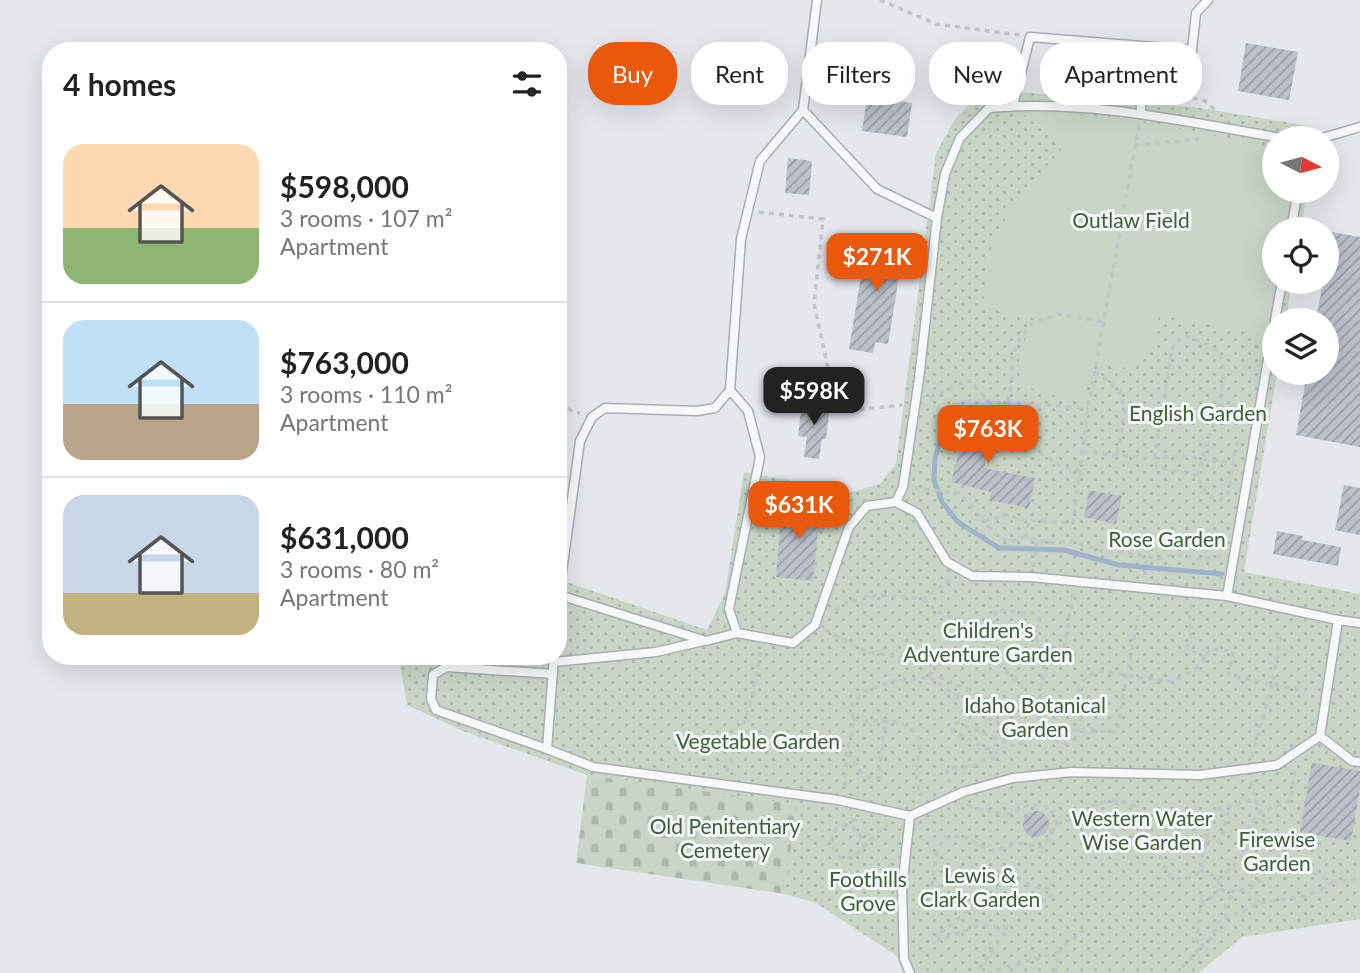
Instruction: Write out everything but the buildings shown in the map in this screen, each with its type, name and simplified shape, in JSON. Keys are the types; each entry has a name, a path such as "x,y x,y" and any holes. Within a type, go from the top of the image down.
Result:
{"lane":[{"path":"567,536 580,441 592,417 605,408 696,411 715,408 730,390 741,239 760,160 803,110 817,0"},
{"path":"1193,42 1196,13 1208,0"},
{"path":"1013,106 1030,37 1088,42"},
{"path":"896,502 903,487 945,174 960,138 989,108 1028,105 1141,114 1262,135"},
{"path":"1141,105 1141,114"},
{"path":"803,110 877,189 937,218"},
{"path":"1339,134 1360,128"},
{"path":"1227,596 1263,385"},
{"path":"730,390 748,411 760,457 729,609 737,633"},
{"path":"567,658 656,652 737,633 793,643 815,625 849,527 867,506 896,502 918,513 947,562 972,576 1031,577 1194,592 1227,596 1360,623"},
{"path":"567,597 706,640"},
{"path":"553,674 446,667 433,675 431,699 436,709 593,767 844,801 910,816 956,796 1013,778 1072,772 1200,775 1277,765 1320,736 1338,620"},
{"path":"547,749 554,665"},
{"path":"1320,736 1352,761 1360,762"},
{"path":"910,816 902,888 904,959 910,973"}],"path":[{"path":"880,0 936,24 1030,37"},
{"path":"985,521 1010,513 1019,520 1073,523 1088,408 1141,114"},
{"path":"748,211 824,219 814,304 830,377 856,410 915,403 970,380 989,402 1088,408"},
{"path":"1080,471 1060,466 1032,447 1010,424 1007,404 1012,380 1012,359 1019,340 1031,324 1057,314 1103,322"},
{"path":"1198,476 1157,467 1154,458 1172,344 1186,336 1217,350 1223,363 1219,405 1201,458 1198,476 1205,492 1212,498 1221,500 1228,494 1237,443 1255,434"},
{"path":"1095,370 1119,390 1125,411 1117,455"},
{"path":"1219,405 1258,412"},
{"path":"567,409 592,417"},
{"path":"1083,452 1154,458 1180,456 1249,465"},
{"path":"903,487 958,493 985,521 992,533 1009,541 1026,538 1054,543 1072,541 1104,552 1120,551 1158,559 1172,555 1195,559 1233,554"},
{"path":"1026,538 1030,520"},
{"path":"1035,556 1037,541"},
{"path":"1016,736 1037,728 1117,732 1147,557"},
{"path":"923,600 962,570"},
{"path":"1045,655 1059,651 1065,645 1074,582"},
{"path":"1194,592 1188,612 1193,633 1187,647 1205,658"},
{"path":"930,678 930,663 865,652 815,625 847,603 876,593 923,600 942,615 1036,639"},
{"path":"930,672 1011,711 1022,707 1021,685 984,649 997,610 1039,614 1036,639 1045,655 1036,735 1068,744 1078,731 1079,685 1087,676 1098,671 1173,682 1200,666 1210,649 1233,651 1229,675 1306,691"},
{"path":"1282,636 1272,684 1248,770 1255,799 1276,856 1334,882"},
{"path":"723,783 751,701 763,638"},
{"path":"844,801 853,704 862,692 897,680 930,678 1016,736 1022,743 1016,747 959,723 953,725 953,732 998,754 997,758 984,760 972,767 949,768 946,774 956,796 971,807 1008,815 1031,804 1050,808 1056,823 1049,839 1041,847 1017,843 992,852 963,836 945,837 937,850 932,885 947,887 1001,876 1037,888 1048,888 1052,894 1047,901 1009,899 972,907 939,934 939,940 980,925 1008,928 976,973"},
{"path":"853,720 901,722 917,734 920,741 916,781 926,809"},
{"path":"847,751 864,776 879,778 885,722"},
{"path":"1201,947 1197,944 1201,904 1204,899 1212,898 1219,889 1219,879 1242,858 1248,828 1260,813 1291,800 1296,763 1289,757"},
{"path":"1056,823 1068,821 1089,807 1105,801 1117,800 1135,806 1170,877 1180,880 1196,876 1200,870 1209,824 1218,809 1255,799"},
{"path":"1117,800 1115,820 1104,838 1106,848 1115,849 1145,827"},
{"path":"1206,840 1217,842 1221,839 1230,806"},
{"path":"864,848 862,834 855,828 843,826 836,829 831,839 832,850 841,858 852,858 864,848 875,833 894,820 910,816"},
{"path":"1219,889 1233,893 1255,886 1263,879 1264,872 1244,847"},
{"path":"1200,870 1219,879"},
{"path":"1182,967 1214,936 1216,923 1260,903 1310,895 1334,882 1360,878"},
{"path":"1226,919 1225,908 1233,893"},
{"path":"987,973 1059,952 1083,930"},
{"path":"1056,973 1059,952"}],"green space":[{"name":"Idaho Botanical Garden","path":"1026,93 1040,94 1040,105 1166,105 1310,126 1262,126 1262,203 1305,203 1303,217 1262,217 1262,294 1290,294 1288,308 1262,308 1262,385 1275,385 1244,572 1360,594 1360,919 1242,937 1199,973 903,973 897,956 816,903 785,894 795,804 587,775 463,731 407,705 400,665 567,665 567,582 707,630 725,593 744,472 851,492 880,484 896,464 936,153 955,119 969,105 1026,105"},
{"name":"Outlaw Field","path":"1043,111 1133,120 1262,146 1262,203 1290,203 1288,217 1262,217 1262,294 1275,294 1273,308 1262,308 1262,335 1159,315 1154,338 1140,365 1129,369 1093,360 1084,400 1037,392 1021,381 1020,355 1036,319 982,308 992,243 1011,209 1063,147 1022,113"},
{"name":"Old Penitentiary Cemetery","path":"587,775 796,804 785,894 576,863"}],"waterway":[{"path":"947,418 935,458 934,480 942,502 958,522 999,548 1064,550 1119,565 1222,574"}],"park label":[{"name":"English Garden","path":"1198,414"},
{"name":"Rose Garden","path":"1167,540"},
{"name":"Children's Adventure Garden","path":"988,643"},
{"name":"Vegetable Garden","path":"758,742"},
{"name":"Western Water Wise Garden","path":"1142,831"},
{"name":"Firewise Garden","path":"1277,852"},
{"name":"Lewis & Clark Garden","path":"980,888"},
{"name":"Foothills Grove","path":"868,892"}]}
